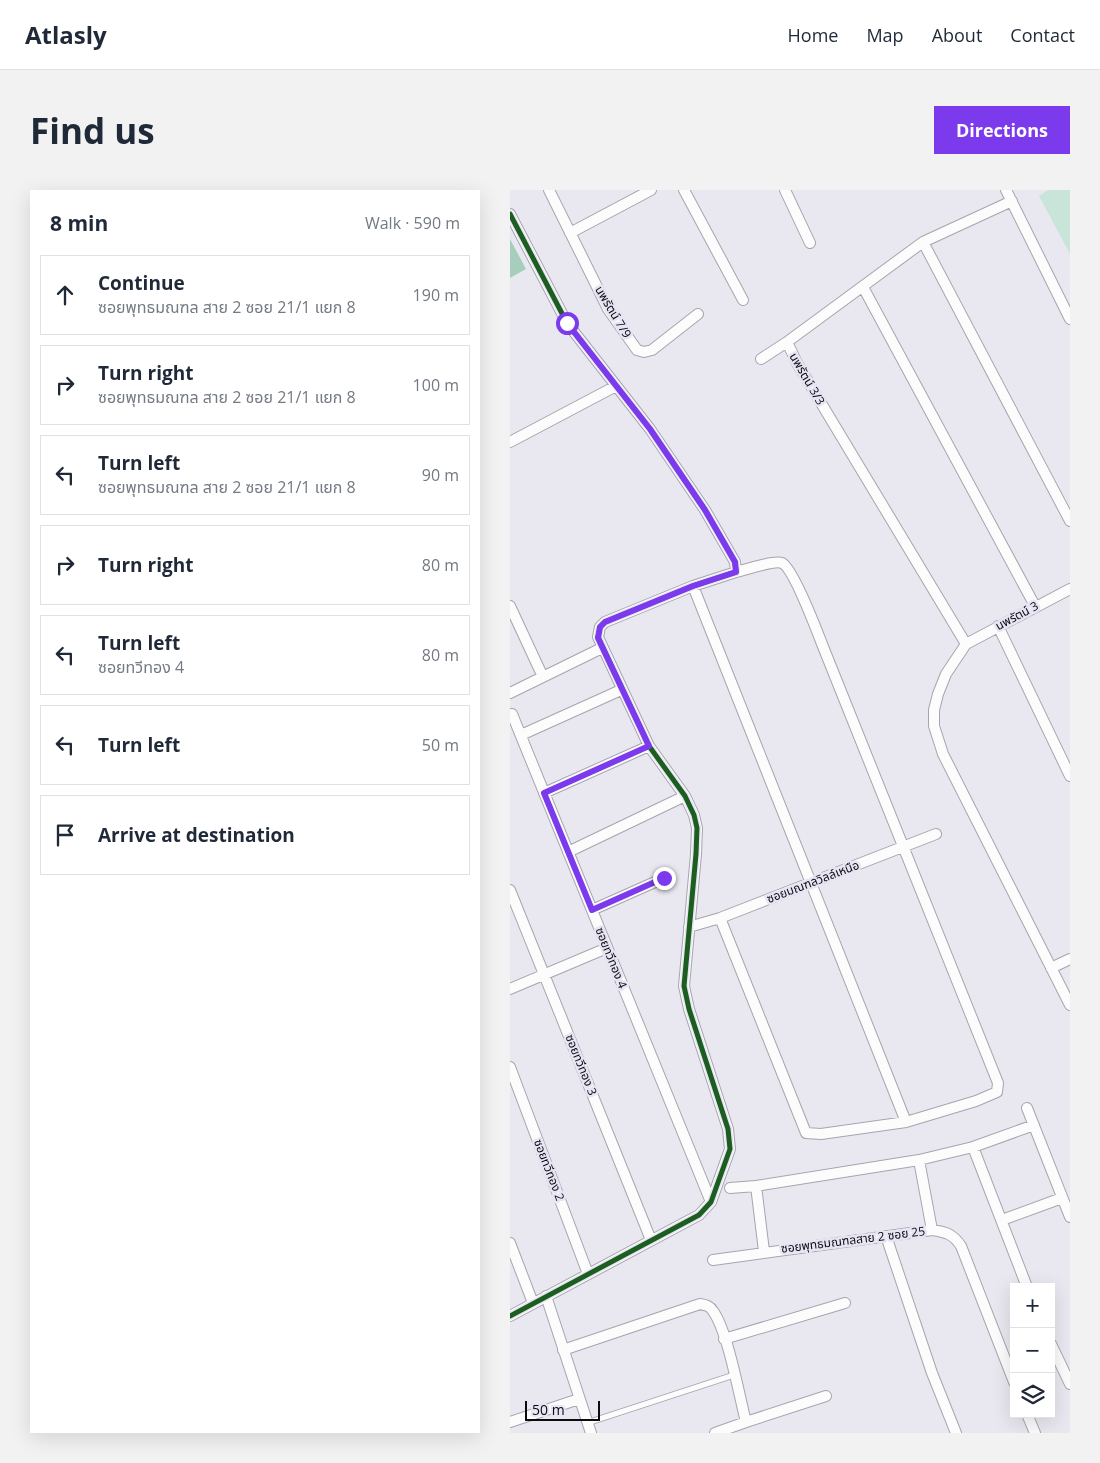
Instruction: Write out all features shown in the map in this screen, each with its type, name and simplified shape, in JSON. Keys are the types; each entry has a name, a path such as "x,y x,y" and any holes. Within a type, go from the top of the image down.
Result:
{"street":[{"path":"549,190 570,233 651,190"},
{"path":"684,190 743,300"},
{"path":"785,190 810,243"},
{"path":"1006,190 1070,319"},
{"name":"นพรัตน์ 3/3","path":"966,644 797,363 787,342 923,242 1012,201"},
{"path":"510,214 567,323 650,429 710,518 735,562 736,572"},
{"name":"นพรัตน์ 7/9","path":"570,233 608,308 637,350 644,352 652,350 698,314"},
{"path":"923,242 1070,521"},
{"path":"863,287 1035,606"},
{"path":"761,359 787,342"},
{"path":"510,442 616,386"},
{"path":"510,1316 533,1302 699,1215 711,1202 730,1149 730,1141 684,986 697,828 694,815 684,796 649,746 602,648 598,632 605,622 693,586 736,572 779,563 786,566 789,571 822,644 998,1088 993,1095 906,1122 820,1134 810,1134 803,1130 720,918"},
{"path":"693,586 906,1122"},
{"name":"นพรัตน์ 3","path":"966,644 1070,588"},
{"path":"510,606 543,677"},
{"path":"998,626 1070,776"},
{"path":"966,644 951,665 938,694 934,726 943,754 1070,1005"},
{"path":"510,694 602,648"},
{"path":"521,735 622,690"},
{"name":"ซอยทวีทอง 4","path":"512,714 711,1202"},
{"path":"544,793 649,746"},
{"path":"568,852 684,796"},
{"name":"ซอยมณฑลวิลล์เหนือ","path":"689,927 720,918 936,834"},
{"path":"592,910 664,878"},
{"name":"ซอยทวีทอง 3","path":"510,890 651,1240"},
{"path":"510,989 608,948"},
{"path":"1051,968 1070,959"},
{"name":"ซอยทวีทอง 2","path":"510,1067 588,1274"},
{"path":"1027,1108 1070,1217"},
{"path":"730,1188 756,1186 919,1160 973,1147 1034,1125"},
{"path":"973,1147 1026,1283"},
{"path":"919,1160 932,1230"},
{"path":"756,1186 764,1251"},
{"path":"1002,1220 1062,1198"},
{"name":"ซอยพุทธมณฑลสาย 2 ซอย 25","path":"713,1260 764,1251 932,1230 948,1232 956,1237 961,1246 1010,1373"},
{"path":"886,1236 932,1373 956,1433"},
{"path":"510,1243 533,1302"},
{"path":"546,1296 589,1428"},
{"path":"724,1338 845,1303"},
{"path":"563,1350 700,1304 708,1305 714,1312 724,1338 746,1422"},
{"path":"1055,1352 1070,1384"},
{"path":"715,1433 826,1396"},
{"path":"510,1422 579,1399"},
{"path":"1029,1418 1035,1433"}],"lane":[{"path":"589,1428 734,1375"}],"green space":[{"path":"1048,190 1070,190 1070,254 1039,196"},
{"path":"510,239 526,269 510,278"}],"cycle path":[{"path":"510,214 567,323 650,429 705,510 735,562 736,572 693,586 605,622 600,627 598,637 649,746 685,796 694,815 697,828 696,854 684,986 689,1009 728,1129 730,1149 711,1202 699,1215 510,1316"}],"route":[{"path":"567,323 582,345 650,429 720,533 735,562 736,572 693,586 605,622 600,627 598,638 649,746 544,793 592,910 664,878"}]}
